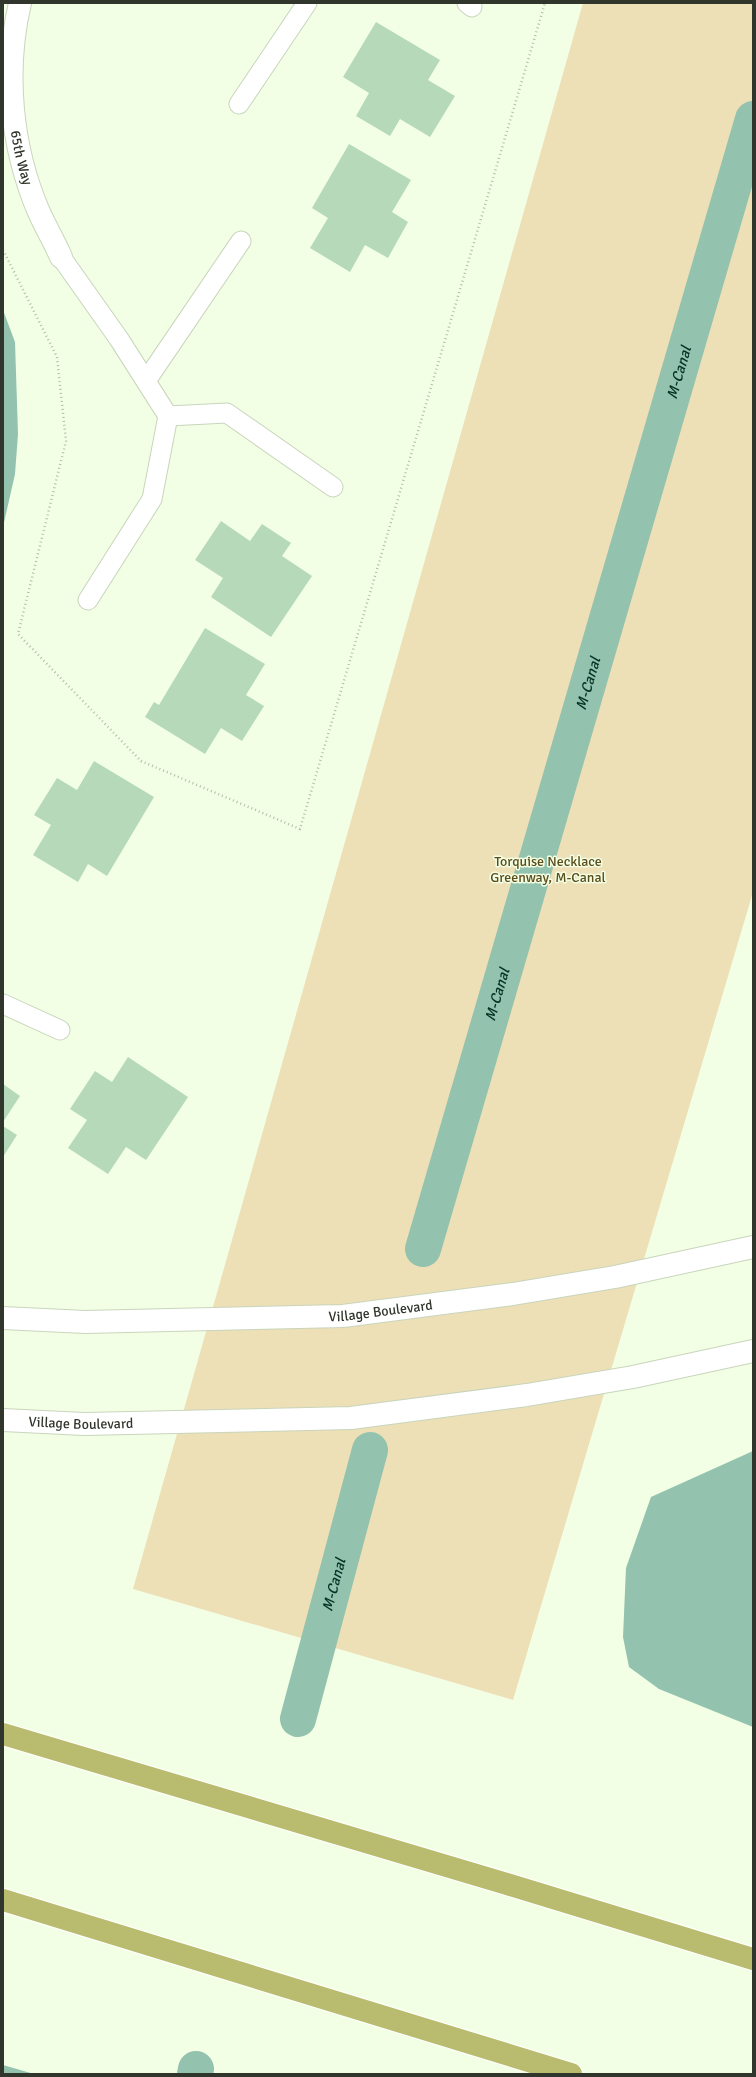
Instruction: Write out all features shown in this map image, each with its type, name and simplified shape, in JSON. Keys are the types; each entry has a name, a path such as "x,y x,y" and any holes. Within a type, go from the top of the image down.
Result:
{"highway":[{"path":"3,1734 753,1959"},
{"path":"3,1900 571,2074"}],"street":[{"name":"65th Way","path":"20,3 12,56 13,109 15,124 21,161 38,210 61,257"},
{"name":"Village Boulevard","path":"3,1318 85,1322 343,1316 513,1294 615,1277 753,1247"},
{"name":"Village Boulevard","path":"3,1420 84,1424 351,1418 527,1395 626,1379 753,1351"}],"lane":[{"path":"240,104 307,3"},
{"path":"146,381 241,241"},
{"path":"61,257 119,339 168,416 152,499 88,600"},
{"path":"168,416 227,413 333,487"},
{"path":"3,1004 60,1030"}],"path":[{"path":"300,829 545,3"}],"green space":[{"name":"Torquise Necklace Greenway, M-Canal","path":"583,3 753,3 753,892 513,1700 133,1589"}],"shaded area":[{"path":"3,310 15,342 18,434 15,474 3,527"},
{"path":"753,1451 753,1727 659,1689 629,1667 623,1637 626,1568 651,1497"},
{"path":"3,2065 34,2074 3,2074"}],"building":[{"path":"376,22 440,60 428,80 455,96 430,137 400,119 390,136 356,116 369,93 343,77"},
{"path":"349,144 411,180 392,212 408,222 388,258 365,245 350,272 310,248 328,218 312,208"},
{"path":"221,521 250,541 262,524 291,543 282,556 312,576 271,637 211,597 223,578 195,560"},
{"path":"205,628 265,664 246,695 264,706 242,741 221,728 205,754 145,717 154,702 159,705"},
{"path":"94,761 154,797 107,876 88,864 78,882 33,855 51,825 34,815 57,778 77,790"},
{"path":"128,1057 188,1097 146,1160 126,1147 108,1174 68,1148 87,1120 70,1109 95,1071 112,1082"},
{"path":"3,1084 20,1096 3,1122"},
{"path":"3,1126 17,1135 3,1157"}],"waterway":[{"name":"M-Canal","path":"423,1249 753,119"},
{"name":"M-Canal","path":"298,1719 370,1450"},
{"name":"M-Canal","path":"195,2074 196,2069"}]}
